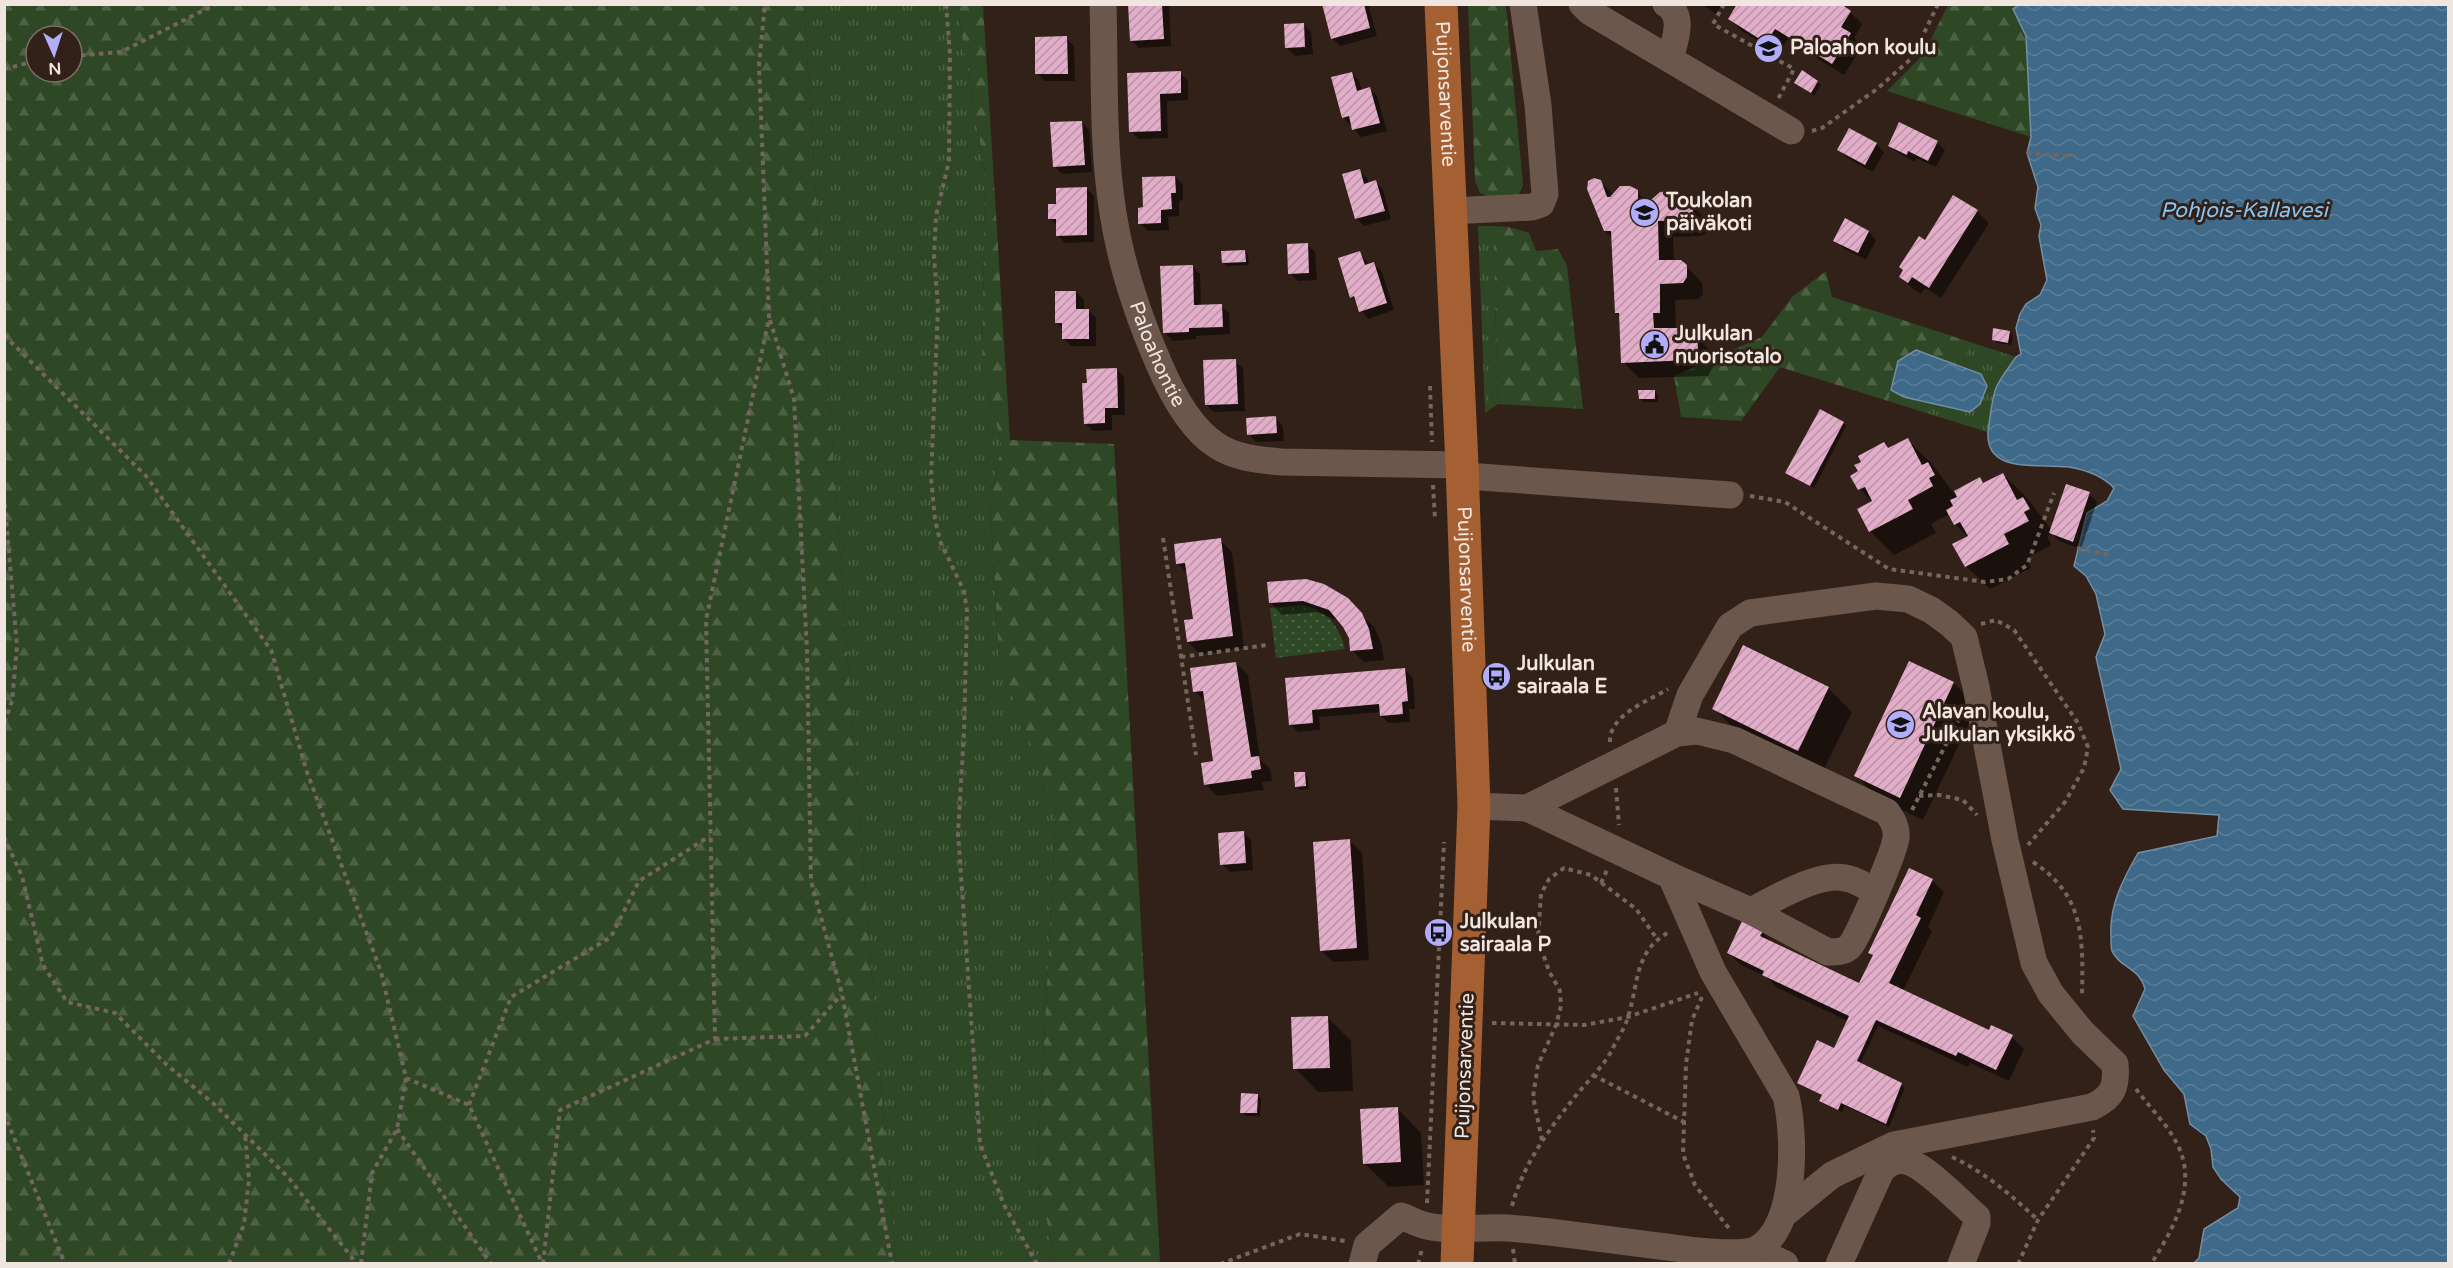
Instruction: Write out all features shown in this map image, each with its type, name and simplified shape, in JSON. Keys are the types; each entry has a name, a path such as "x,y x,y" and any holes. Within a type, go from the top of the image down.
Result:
{"main road":[{"name":"Puijonsarventie","path":"1441,4 1458,469 1474,806 1457,1263"}],"street":[{"name":"Paloahontie","path":"1103,4 1108,172 1113,214 1126,273 1147,336 1167,383 1184,409 1214,445 1231,454 1256,460 1458,469 1730,495"},
{"path":"1450,211 1532,207 1541,204 1545,194 1538,105 1523,4"},
{"path":"1582,4 1590,12 1779,125"},
{"path":"1666,4 1671,8 1678,25 1670,59"},
{"path":"1677,733 1690,695 1730,626 1750,613 1876,596 1908,599 1949,622 1964,637 1976,687 2005,840 2034,963 2046,986 2063,1009 2082,1032 2115,1064 2116,1076 2113,1089 2106,1100 2092,1107 1894,1145 1832,1175 1784,1214"},
{"path":"1474,806 1527,808 1750,911 1828,952 1838,952 1852,945 1896,840 1896,826 1887,812 1734,740 1697,732 1677,733 1527,808"},
{"path":"1364,1254 1401,1216 1426,1226 1510,1228 1679,1249 1732,1253 1751,1250 1770,1239 1784,1214 1791,1175 1791,1116 1786,1096 1713,972 1671,876"},
{"path":"1750,911 1815,881 1829,877 1845,878 1876,891"},
{"path":"1839,1263 1881,1171 1893,1161 1905,1161 1918,1166 1977,1217 1977,1223 1961,1263"},
{"path":"1751,1250 1785,1263"}],"path":[{"path":"84,55 121,52 216,4"},
{"path":"715,1039 706,620 769,318 759,64 765,4"},
{"path":"946,4 950,54 949,161 936,216 934,257 938,306 931,478 935,519 940,540 964,591 967,611 958,833 980,1144 1004,1205 1037,1263"},
{"path":"1724,4 1713,24 1794,69 1779,125 1809,132 1822,128 1877,89 1912,58 1938,4"},
{"path":"4,69 24,64"},
{"path":"2027,153 2073,156"},
{"path":"769,318 794,399 807,651 811,881 842,994 892,1263"},
{"path":"4,335 146,476 271,650 308,772 381,972 406,1078 397,1129 372,1173 359,1263"},
{"path":"1430,381 1458,469 1435,520"},
{"path":"1730,495 1763,497 1785,502 1889,569 1985,582 2008,579 2027,565 2054,493"},
{"path":"4,495 17,646 12,701 4,724"},
{"path":"1163,538 1196,755"},
{"path":"2077,548 2109,555"},
{"path":"1964,637 1978,624 1996,620 2014,630 2078,723 2088,747 2084,768 2065,802 2021,854"},
{"path":"1181,657 1267,645"},
{"path":"1896,840 1976,687"},
{"path":"1418,1263 1426,1226 1444,835"},
{"path":"469,1105 512,997 611,937 639,881 710,836"},
{"path":"4,837 22,876 43,965 67,1002 115,1012 167,1065 245,1133 288,1177 359,1263"},
{"path":"1542,1140 1533,1097 1538,1065 1556,1024 1561,1006 1560,991 1549,970 1538,939 1541,894 1549,879 1564,868 1591,875 1636,909 1657,939"},
{"path":"1510,1228 1510,1214 1519,1181 1542,1140 1609,1056 1628,1017 1635,978 1648,949 1657,939 1691,922"},
{"path":"1490,1023 1584,1025 1628,1017 1705,990 1692,1020 1686,1064 1683,1154 1695,1185 1751,1250"},
{"path":"543,1263 560,1110 715,1039 805,1036 842,994"},
{"path":"2115,1064 2162,1122 2180,1150 2186,1178 2180,1210 2167,1239 2151,1263"},
{"path":"1593,1075 1684,1122"},
{"path":"406,1078 469,1105 543,1263"},
{"path":"2019,1263 2038,1220 2094,1138 2092,1107"},
{"path":"4,1113 65,1263"},
{"path":"397,1129 491,1263"},
{"path":"230,1263 244,1224 249,1179 245,1133"},
{"path":"1946,1155 1971,1166 2005,1189 2038,1220"},
{"path":"1220,1263 1300,1234 1364,1254"}],"green space":[{"path":"5,4 804,5 846,634 896,1263 5,1263"},
{"path":"804,5 957,5 985,172 982,372 1002,445 990,500 999,660 1056,811 1037,1177 1056,1263 896,1263 846,634"},
{"path":"957,5 983,5 1010,440 1114,444 1160,1263 1056,1263 1037,1177 1056,811 999,660 990,500 1002,445 982,372 985,172"},
{"path":"1468,5 1506,5 1523,185 1518,196 1492,198 1480,193 1475,181"},
{"path":"1948,5 2018,5 2013,9 2026,36 2031,137 1887,91 1923,55"},
{"path":"1478,226 1493,226 1498,404 1485,413"},
{"path":"1493,226 1509,227 1529,233 1536,251 1558,249 1567,266 1583,409 1498,404"},
{"path":"1826,271 1832,297 1964,340 1967,368 1916,350 1898,361 1888,401 1780,367 1741,421 1681,417 1674,376 1762,337 1792,297"},
{"path":"1964,340 2016,357 1996,387 1987,432 1888,401 1891,390 1904,397 1981,374 1967,368"},
{"path":"1302,605 1311,607 1331,620 1345,649 1276,658 1270,608"}],"water":[{"name":"Pohjois-Kallavesi","path":"2018,5 2448,5 2448,1263 2194,1263 2199,1258 2204,1229 2238,1208 2240,1197 2221,1179 2213,1167 2211,1149 2206,1136 2190,1124 2184,1094 2164,1070 2133,1016 2145,989 2138,976 2115,957 2111,944 2111,926 2118,893 2138,853 2217,836 2219,815 2123,809 2110,790 2121,769 2096,657 2105,634 2096,594 2086,576 2074,566 2087,513 2107,501 2114,488 2094,474 2082,470 2069,467 2027,465 2001,459 1993,452 1988,441 1996,388 2016,357 2021,354 2016,328 2020,314 2026,304 2040,295 2047,280 2039,236 2041,225 2035,208 2038,187 2027,153 2031,137 2026,36 2013,9"},
{"path":"1916,350 1981,374 1987,386 1980,404 1970,412 1904,397 1891,390 1898,361"}],"building":[{"path":"1128,4 1162,4 1164,39 1130,41"},
{"path":"1322,4 1364,4 1370,28 1331,39"},
{"path":"1737,4 1841,4 1851,11 1841,27 1851,33 1832,64 1775,29 1766,43 1728,19"},
{"path":"1304,23 1305,47 1285,48 1284,24"},
{"path":"1067,36 1068,74 1035,74 1035,37"},
{"path":"1802,70 1818,81 1811,93 1794,83"},
{"path":"1181,71 1181,93 1160,94 1161,131 1129,132 1127,73"},
{"path":"1352,72 1357,91 1370,87 1380,123 1352,130 1349,116 1342,118 1331,77"},
{"path":"1082,121 1085,165 1053,167 1050,122"},
{"path":"1899,122 1938,141 1928,161 1908,151 1907,155 1888,146"},
{"path":"1849,128 1877,143 1865,165 1837,150"},
{"path":"1360,169 1364,184 1376,180 1385,211 1355,219 1342,174"},
{"path":"1175,176 1176,193 1171,193 1172,209 1161,210 1161,223 1138,224 1138,208 1143,207 1142,177"},
{"path":"1594,178 1601,180 1607,197 1610,197 1620,186 1630,186 1638,190 1638,200 1651,200 1660,192 1671,191 1674,196 1683,196 1693,204 1693,213 1685,220 1658,221 1659,260 1681,260 1687,265 1687,277 1683,283 1660,284 1660,313 1653,313 1654,328 1688,328 1697,335 1698,348 1691,360 1621,363 1619,313 1615,313 1611,231 1604,231 1587,189 1588,181"},
{"path":"1087,187 1087,235 1056,236 1056,219 1048,219 1048,204 1056,204 1056,188"},
{"path":"1953,195 1978,210 1929,288 1912,277 1908,283 1899,277 1903,270 1899,267 1919,236 1925,240"},
{"path":"1845,218 1869,231 1858,253 1833,241"},
{"path":"1308,243 1309,273 1288,274 1287,244"},
{"path":"1245,250 1246,262 1222,263 1221,251"},
{"path":"1360,251 1365,265 1374,262 1387,303 1359,312 1354,296 1350,298 1338,258"},
{"path":"1193,265 1194,305 1222,304 1223,327 1189,328 1189,332 1163,333 1160,266"},
{"path":"1055,291 1076,291 1076,309 1089,309 1089,339 1062,339 1062,323 1055,323"},
{"path":"1993,328 2010,331 2008,343 1992,340"},
{"path":"1236,359 1238,404 1205,405 1203,360"},
{"path":"1117,368 1118,408 1105,408 1105,423 1084,424 1082,383 1087,383 1086,369"},
{"path":"1638,390 1655,390 1655,399 1639,399"},
{"path":"1820,409 1844,422 1810,486 1785,473"},
{"path":"1276,416 1277,433 1247,435 1246,418"},
{"path":"1908,438 1922,465 1928,462 1935,475 1929,478 1933,486 1908,500 1913,509 1869,532 1857,509 1872,501 1865,487 1858,490 1850,476 1858,471 1854,465 1861,462 1858,456 1884,442 1888,448"},
{"path":"2003,473 2017,500 2023,497 2030,509 2024,512 2029,521 2004,534 2009,544 1965,567 1952,544 1968,536 1960,522 1954,525 1946,510 1953,506 1950,500 1957,497 1954,491 1980,477 1983,483"},
{"path":"2066,484 2090,492 2073,542 2049,533"},
{"path":"1221,538 1233,636 1187,642 1184,620 1193,619 1185,563 1176,564 1174,544"},
{"path":"1306,579 1324,584 1348,598 1362,613 1369,629 1373,649 1350,651 1349,638 1329,610 1303,601 1269,603 1267,582"},
{"path":"1743,645 1829,687 1798,751 1712,709"},
{"path":"1909,661 1954,682 1900,798 1854,776"},
{"path":"1236,662 1251,757 1259,756 1261,769 1251,771 1252,778 1204,785 1201,763 1213,761 1203,691 1193,692 1190,668"},
{"path":"1405,668 1408,701 1402,702 1403,714 1380,716 1379,704 1312,710 1313,723 1289,725 1285,678"},
{"path":"1294,772 1305,772 1306,786 1295,787"},
{"path":"1244,831 1246,863 1220,865 1218,833"},
{"path":"1350,839 1357,948 1320,951 1313,842"},
{"path":"1909,868 1933,879 1916,915 1921,918 1889,983 1989,1030 1991,1025 2013,1035 1996,1070 1958,1052 1956,1056 1876,1020 1857,1061 1902,1083 1886,1124 1841,1103 1838,1110 1819,1101 1822,1095 1797,1083 1817,1040 1834,1048 1849,1016 1762,975 1764,971 1727,953 1742,921 1763,931 1760,936 1859,983 1873,955 1868,953"},
{"path":"1328,1016 1330,1068 1293,1069 1291,1017"},
{"path":"1241,1093 1258,1094 1257,1113 1240,1113"},
{"path":"1398,1107 1401,1162 1363,1164 1360,1109"}],"place":[{"name":"Paloahon koulu","path":"1769,48"},
{"name":"Toukolan päiväkoti","path":"1645,212"},
{"name":"Julkulan nuorisotalo","path":"1654,345"},
{"name":"Julkulan sairaala E","path":"1496,676"},
{"name":"Alavan koulu, Julkulan yksikkö","path":"1901,724"},
{"name":"Julkulan sairaala P","path":"1439,933"}]}
